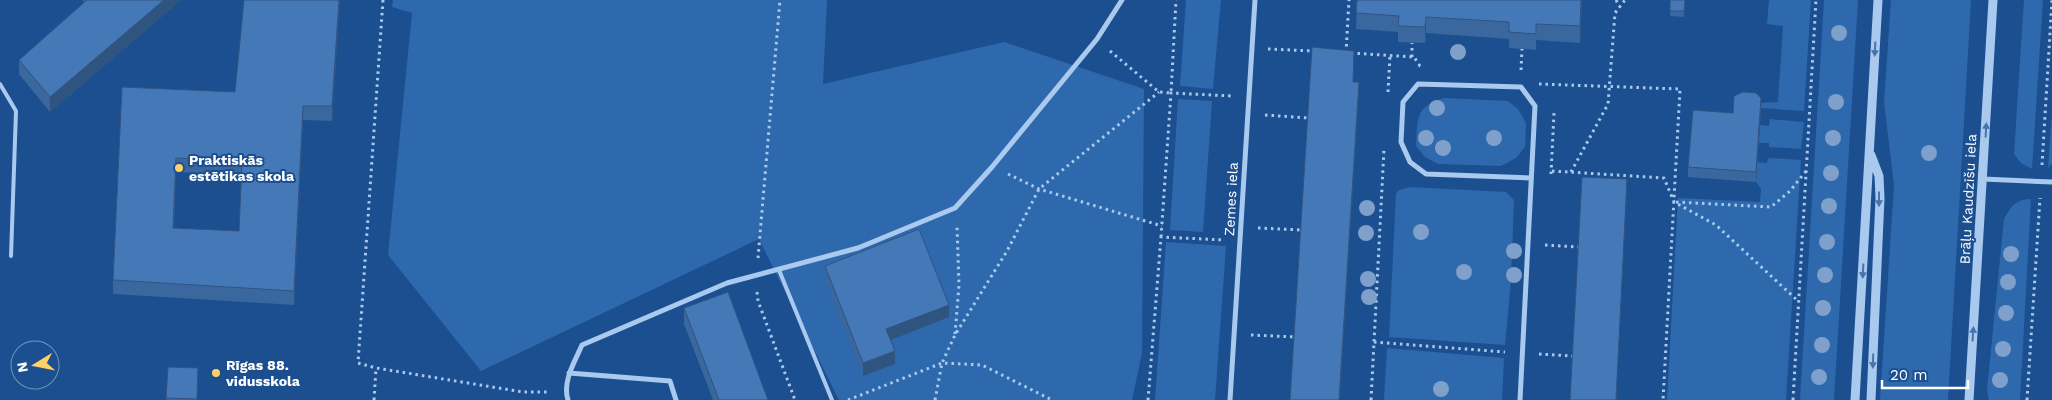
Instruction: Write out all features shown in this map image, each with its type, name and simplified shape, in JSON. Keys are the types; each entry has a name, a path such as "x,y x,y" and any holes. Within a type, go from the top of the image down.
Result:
{"street":[{"path":"568,400 566,393 569,373 582,345 727,283 858,248 955,208 992,167 1097,39 1122,0"},
{"name":"Zemes iela","path":"1230,400 1255,0"},
{"path":"1855,400 1878,0"},
{"name":"Brāļu Kaudzīšu iela","path":"1969,400 1993,0"},
{"path":"1520,400 1535,106 1521,87 1418,84 1403,102 1401,142 1410,162 1426,174 1531,178"},
{"path":"1870,152 1879,176 1880,198 1871,400"},
{"path":"1983,179 2052,182"},
{"path":"569,373 670,381 676,400"}],"lane":[{"path":"0,84 16,111 11,256"},
{"path":"779,270 832,400"}],"path":[{"path":"383,0 358,363 376,368 523,392 566,393"},
{"path":"780,0 757,275 758,301 795,400"},
{"path":"1148,400 1162,226 1176,0"},
{"path":"1346,53 1349,0"},
{"path":"1616,0 1620,7"},
{"path":"1571,172 1608,104 1615,13 1625,0"},
{"path":"1793,400 1816,0"},
{"path":"1097,39 1160,92 1248,97"},
{"path":"1412,43 1412,56"},
{"path":"1520,73 1522,49"},
{"path":"1388,94 1390,55"},
{"path":"1663,400 1680,89"},
{"path":"935,400 942,363 954,334 1007,251 1039,189 1160,92"},
{"path":"1247,114 1309,118"},
{"path":"1371,400 1385,142"},
{"path":"992,167 1039,189 1162,226"},
{"path":"1552,171 1664,178 1674,202 1716,225 1799,302"},
{"path":"1674,202 1771,207 1790,191 1806,171"},
{"path":"954,334 959,285 955,208"},
{"path":"1241,226 1302,230"},
{"path":"1161,237 1240,240"},
{"path":"1234,334 1296,337"},
{"path":"1374,342 1573,356"},
{"path":"847,400 942,363 982,365 1052,400"},
{"path":"374,400 376,368"}],"shaded area":[{"path":"393,0 827,0 823,84 1004,42 1144,89 1142,353 1132,400 839,400 759,239 481,371 388,255 412,13 392,7"},
{"path":"1186,0 1221,0 1213,89 1180,86"},
{"path":"1769,0 1811,0 1804,111 1761,108 1756,103 1778,102 1783,26 1767,24"},
{"path":"1824,0 1858,0 1834,400 1800,400"},
{"path":"1891,0 1971,0 1948,400 1880,400 1894,185 1884,102"},
{"path":"2024,0 2043,0 2032,169 2021,163 2014,154"},
{"path":"1444,98 1508,101 1518,109 1526,123 1525,147 1516,158 1501,166 1438,164 1425,157 1416,146 1418,121 1422,110"},
{"path":"1178,99 1212,101 1203,232 1170,230"},
{"path":"2052,113 2052,164 2048,168"},
{"path":"1770,119 1804,122 1801,149 1769,147 1769,143 1759,143 1760,125 1769,126"},
{"path":"1768,158 1801,160 1786,400 1667,400 1678,198 1760,202 1761,189 1756,182 1757,162 1767,163"},
{"path":"1410,187 1506,192 1514,200 1511,281 1505,345 1389,337 1396,194 1399,190"},
{"path":"2031,199 2020,400 1989,400 1987,390 2004,219 2014,204"},
{"path":"1166,242 1226,246 1215,400 1155,400"},
{"path":"1387,348 1504,358 1502,400 1384,400"}],"building":[{"path":"87,0 164,0 50,97 19,60"},
{"path":"244,0 339,0 332,106 303,106 294,291 113,280 122,87 235,92","holes":["176,158 242,161 239,231 173,228"]},
{"path":"1357,0 1581,0 1580,26 1536,24 1536,34 1509,32 1509,22 1426,17 1425,27 1398,26 1399,16 1356,13"},
{"path":"1670,0 1685,0 1684,11 1670,11"},
{"path":"1312,47 1354,51 1353,82 1359,82 1339,400 1290,400"},
{"path":"1743,92 1756,93 1761,98 1756,172 1688,167 1693,110 1733,113 1734,96"},
{"path":"1582,177 1627,179 1616,400 1570,400"},
{"path":"919,229 949,305 886,329 895,351 863,363 825,266"},
{"path":"728,292 768,400 719,400 684,308"},
{"path":"168,367 198,368 197,399 166,398"}],"place":[{"name":"Praktiskās estētikas skola","path":"179,168"},
{"name":"Rīgas 88. vidusskola","path":"216,373"}]}
